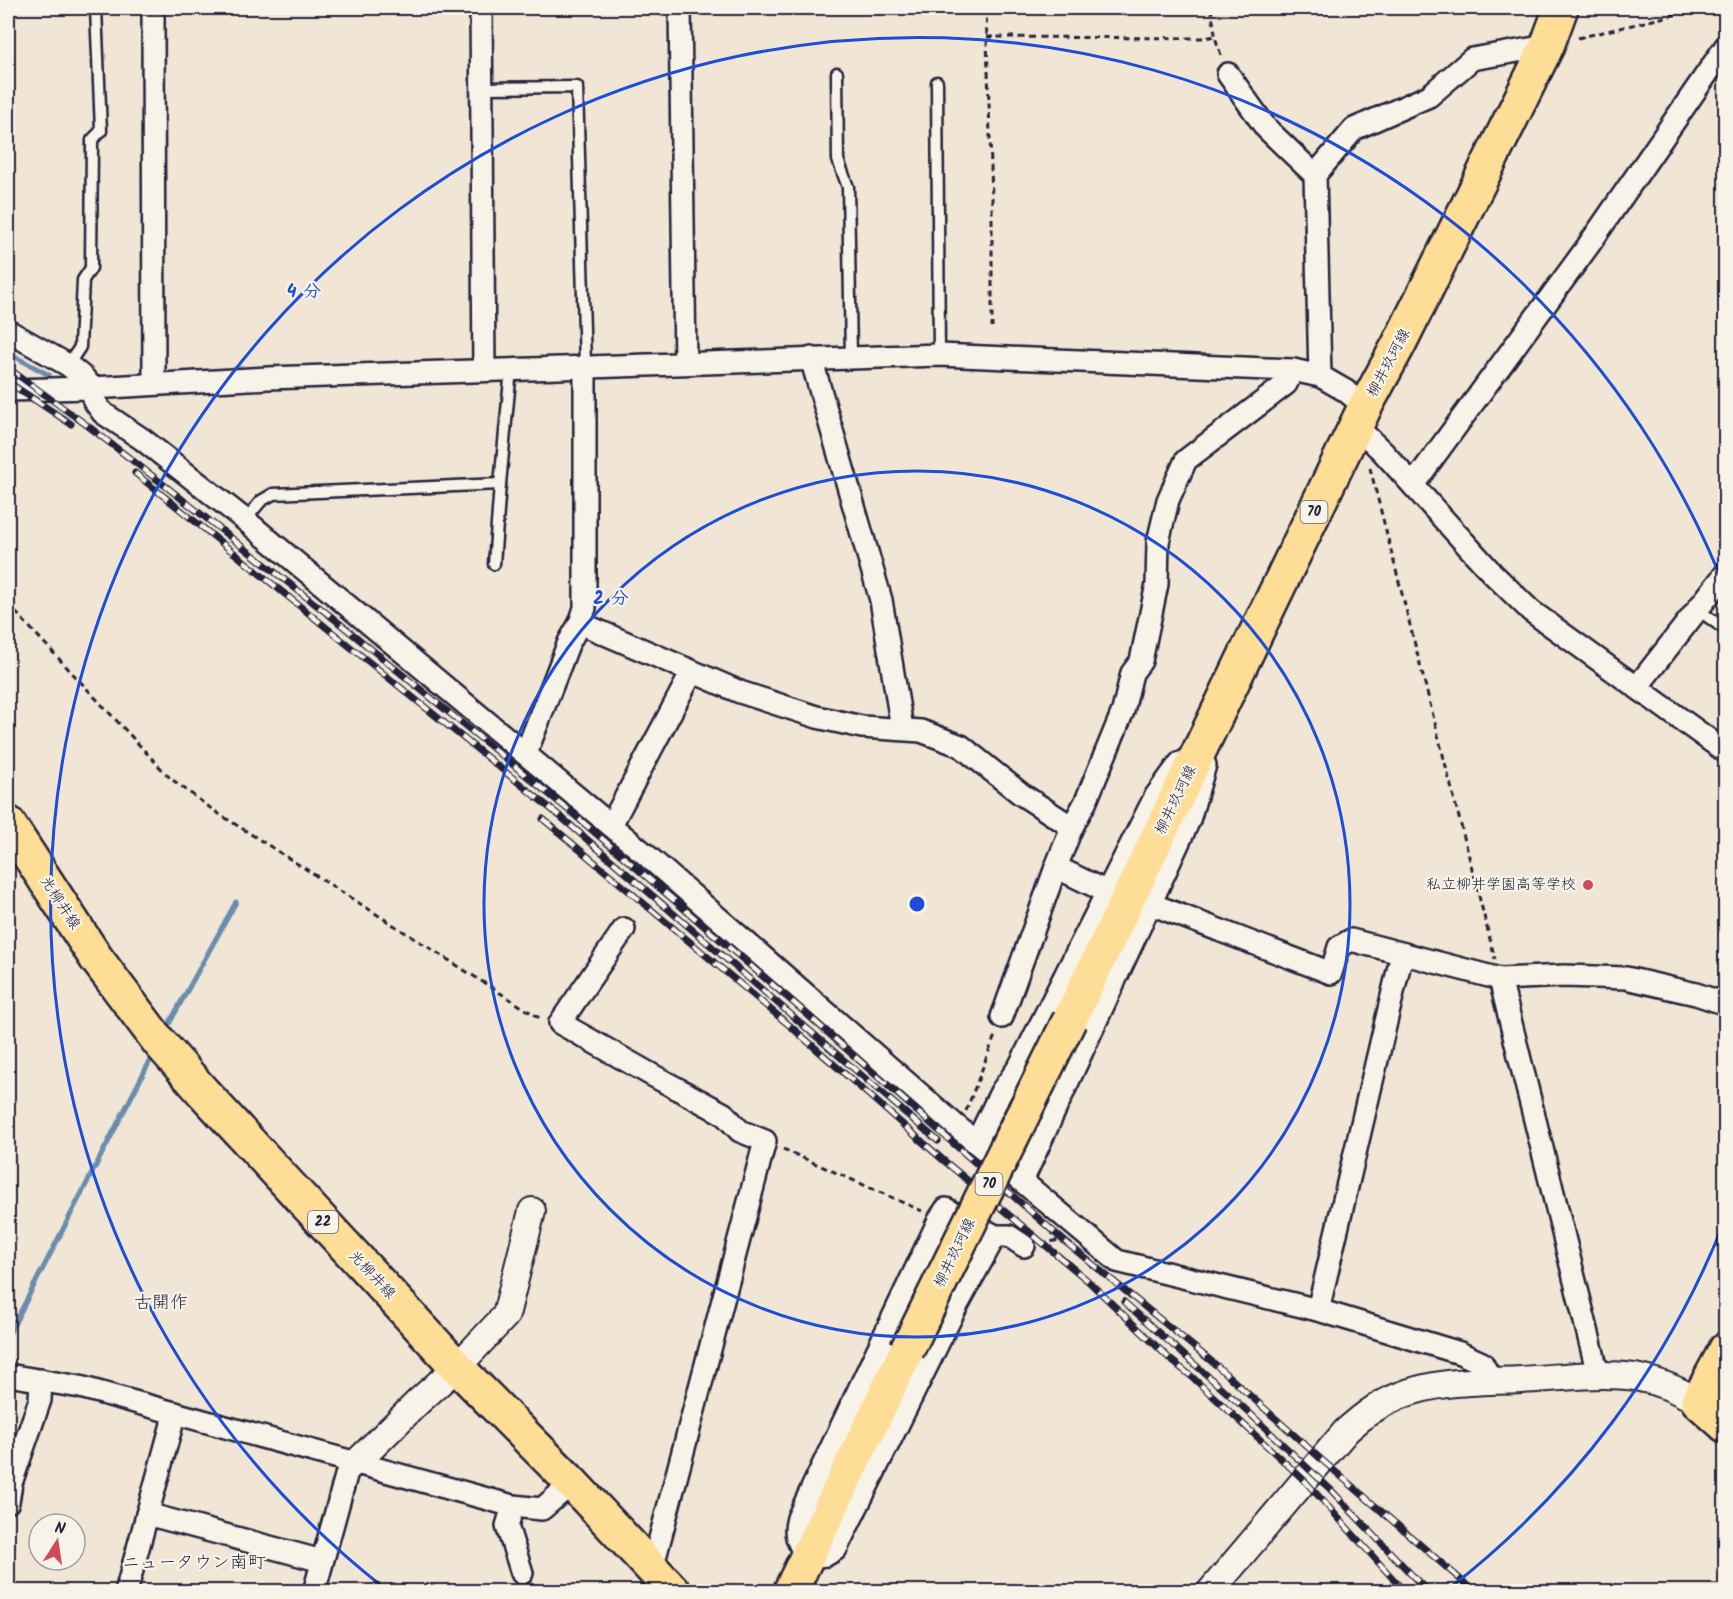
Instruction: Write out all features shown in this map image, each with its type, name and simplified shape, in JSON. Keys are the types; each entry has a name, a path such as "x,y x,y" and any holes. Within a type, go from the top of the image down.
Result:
{"main road":[{"name":"柳井玖珂線","path":"790,1592 1070,1019 1360,416 1399,344 1547,46 1561,8"},
{"name":"光柳井線","path":"8,823 96,958 159,1042 202,1092 457,1367 572,1483 663,1580"},
{"path":"1725,1349 1698,1401 1725,1426"}],"street":[{"path":"153,8 154,384"},
{"path":"481,8 484,370"},
{"path":"680,8 685,363"},
{"path":"1320,376 1316,176 1354,129 1429,96 1472,59 1547,46"},
{"path":"1413,485 1587,246 1725,46"},
{"path":"1228,74 1266,128 1316,176"},
{"path":"8,332 68,364 92,388 94,401 103,413 142,439 245,520 611,825 976,1143 1117,1261 1318,1310 1460,1353 1482,1363 1492,1381"},
{"path":"8,390 585,366 939,355 1293,370 1320,376 1346,391 1383,452 1492,573 1531,611 1725,752"},
{"path":"811,358 881,600 902,728"},
{"path":"524,753 585,608 585,366"},
{"path":"1002,1017 1056,867 1123,711 1132,673 1141,661 1158,584 1158,542 1167,500 1186,460 1286,384 1293,370"},
{"path":"1637,687 1725,573"},
{"path":"580,623 740,692 817,717 862,727 921,731 961,746 1021,794 1072,827"},
{"path":"611,825 692,672"},
{"path":"976,1143 1001,1092 1018,1067 1155,797 1185,757 1209,732"},
{"path":"1022,1181 1189,820 1205,770 1209,732"},
{"path":"1056,867 1107,891"},
{"path":"1151,904 1331,973 1339,947 1351,940 1500,979 1564,976 1626,978 1696,994 1725,1004"},
{"path":"624,929 560,1023 724,1114 740,1131 765,1141 663,1580"},
{"path":"1318,1310 1402,954"},
{"path":"1500,979 1598,1374"},
{"path":"1018,1067 1065,1090"},
{"path":"995,1236 954,1311 836,1549 826,1555 807,1557 798,1543 795,1530 798,1518 946,1209 995,1236 1009,1236 1024,1246"},
{"path":"314,1592 347,1472 457,1367 506,1315 532,1211"},
{"path":"1210,1592 1347,1431 1371,1410 1400,1396 1426,1387 1459,1383 1598,1374 1634,1377 1663,1383 1698,1401"},
{"path":"8,1375 80,1387 513,1506 542,1509 572,1483"},
{"path":"8,1502 11,1483 40,1400 41,1380"},
{"path":"126,1592 175,1413"},
{"path":"513,1506 507,1526 522,1573"},
{"path":"147,1514 322,1561"}],"lane":[{"path":"68,364 80,347 83,280 91,268 92,140 101,131 96,8"},
{"path":"837,73 838,160 848,187 851,357"},
{"path":"937,82 939,355"},
{"path":"482,88 577,87 585,366"},
{"path":"494,564 511,369"},
{"path":"245,520 261,501 273,494 500,484"},
{"path":"1697,609 1725,630"}],"path":[{"path":"986,8 992,199 992,327"},
{"path":"1211,8 1215,36 1228,74"},
{"path":"1547,46 1703,8"},
{"path":"987,37 1205,38 1215,36"},
{"path":"1370,467 1445,755 1500,979"},
{"path":"8,604 170,778 213,810 544,1021 560,1023"},
{"path":"954,1124 966,1110 1002,1017"},
{"path":"765,1141 940,1218"},
{"path":"1024,1246 1087,1235"}],"waterway":[{"path":"8,353 49,375"},
{"path":"169,1024 236,902"},
{"path":"8,1336 154,1053"}],"railway":[{"path":"8,368 88,426 333,618 571,812 801,1009 1063,1240 1216,1365 1475,1592"},
{"path":"8,382 71,424"},
{"path":"135,473 561,817 938,1141"},
{"path":"543,819 789,1025 942,1159 1087,1280 1171,1360 1305,1481 1405,1592"},
{"path":"1124,1302 1243,1407 1330,1489 1428,1592"}],"place":[{"name":"私立柳井学園高等学校","path":"1588,885"}],"district":[{"name":"古開作","path":"161,1303"},
{"name":"ニュータウン南町","path":"194,1563"}]}
